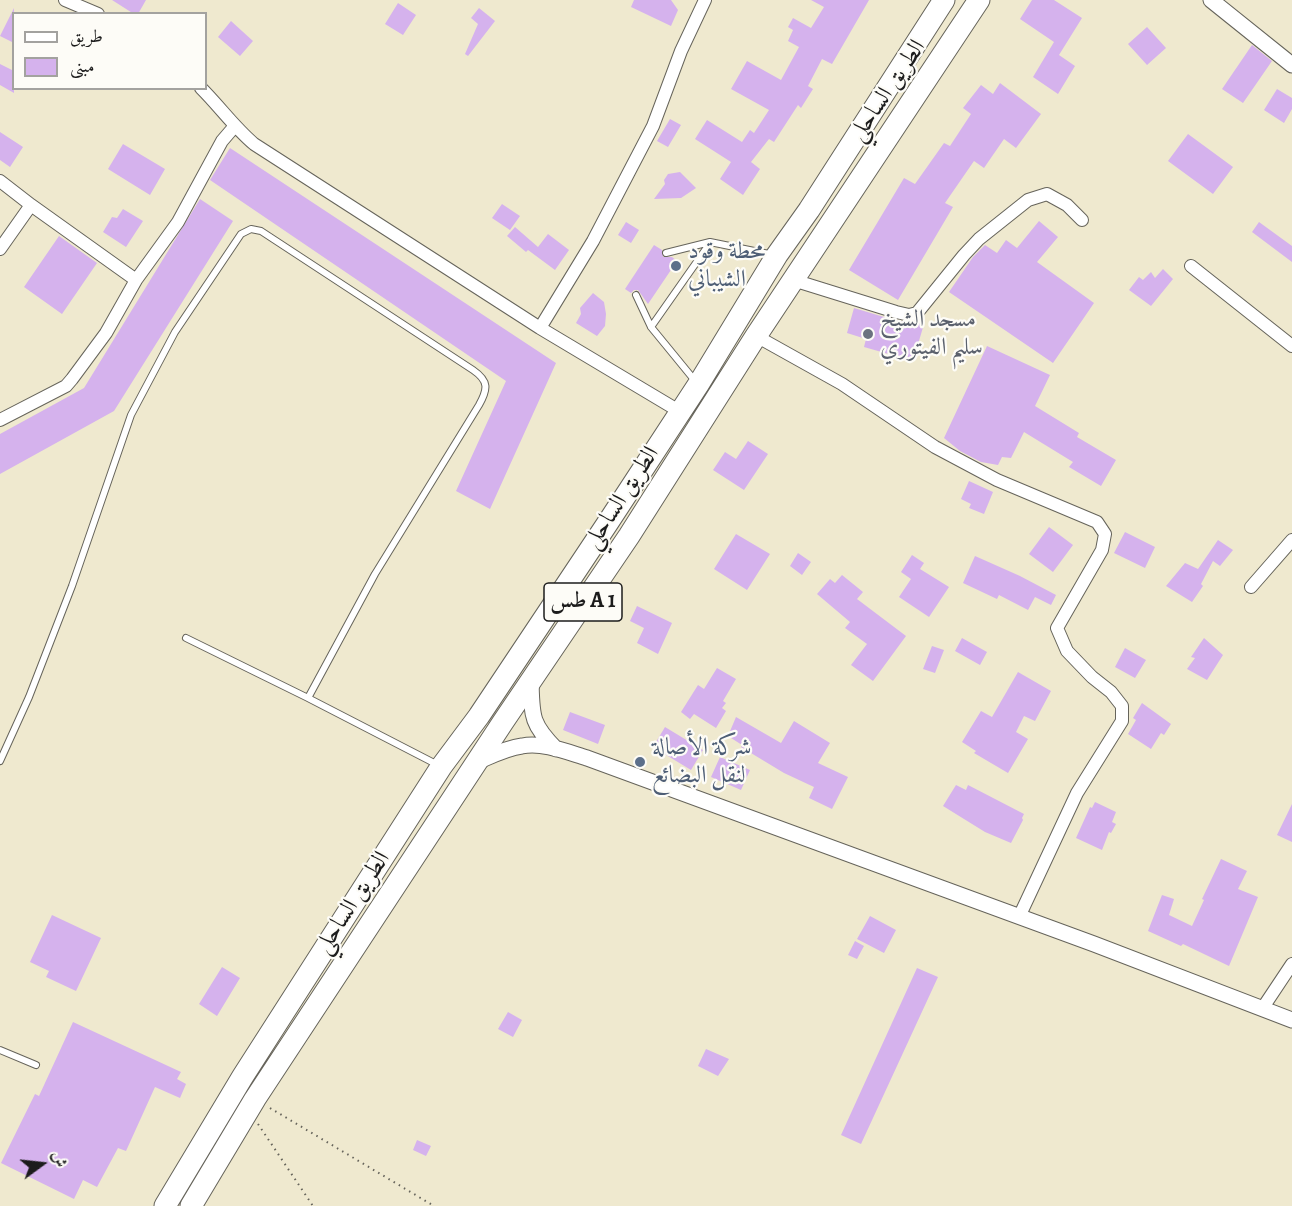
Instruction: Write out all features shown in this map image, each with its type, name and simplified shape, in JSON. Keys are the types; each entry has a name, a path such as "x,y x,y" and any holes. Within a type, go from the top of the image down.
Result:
{"highway":[{"name":"الطريق الساحلي","path":"165,1206 243,1076 441,766 479,716 607,524 698,385 777,255 809,210 944,0"},
{"name":"الطريق الساحلي","path":"191,1206 252,1104 531,679 629,536 756,336 979,0"},
{"path":"607,524 629,536"}],"street":[{"path":"65,0 93,12"},
{"path":"540,328 593,241 653,126 681,51 705,0"},
{"path":"1211,0 1292,64"},
{"path":"203,90 234,127 254,144 540,328 679,411"},
{"path":"0,420 66,386 106,333 136,280 178,222 222,141 234,127"},
{"path":"0,181 136,280"},
{"path":"793,280 909,315 917,313 979,239 1028,200 1047,194 1066,205 1082,220"},
{"path":"0,249 31,205"},
{"path":"1191,266 1292,346"},
{"path":"756,336 842,384 935,447 997,480 1097,522 1105,534 1102,550 1057,628 1067,651 1111,692 1122,706 1122,721 1077,793 1019,917"},
{"path":"1251,587 1292,540"},
{"path":"531,679 533,718 537,728 556,749"},
{"path":"476,763 520,746 531,745 556,749 728,809 1292,1020"},
{"path":"1262,1009 1292,964"}],"lane":[{"path":"0,761 29,697 72,586 131,415 176,332 241,234 251,229 261,231 473,370 483,377 486,387 479,405 375,574 308,698"},
{"path":"666,253 710,242 777,255"},
{"path":"651,327 710,242"},
{"path":"636,296 651,327 698,385"},
{"path":"186,638 441,766"},
{"path":"0,1050 36,1065"}],"path":[{"path":"252,1104 313,1206"},
{"path":"252,1104 434,1206"}],"building":[{"path":"112,0 146,0 139,12 131,12"},
{"path":"634,0 671,0 678,10 671,26 631,7"},
{"path":"811,0 869,0 832,64 822,59 808,86 813,89 801,108 798,105 774,142 769,139 751,162 760,169 743,195 720,179 731,162 695,139 707,120 742,142 750,130 754,133 769,110 731,89 747,61 781,80 799,47 788,41 793,30 788,27 793,18 811,28 824,7"},
{"path":"1032,0 1054,0 1082,18 1059,55 1075,66 1058,94 1033,77 1054,42 1020,19"},
{"path":"398,3 416,15 403,35 385,24"},
{"path":"479,8 495,21 468,56 465,54 478,24 471,18"},
{"path":"12,12 12,42 0,36"},
{"path":"231,21 253,41 240,56 218,37"},
{"path":"1147,27 1166,48 1147,65 1128,44"},
{"path":"1252,45 1272,61 1243,103 1222,89"},
{"path":"0,64 12,70 14,93 0,85"},
{"path":"1000,83 1041,114 1016,148 1004,139 984,168 974,161 945,203 953,207 898,300 849,270 904,178 915,184 944,143 950,146 971,114 963,108 981,85 993,94"},
{"path":"1277,89 1292,98 1292,109 1284,123 1264,110"},
{"path":"670,119 681,125 668,147 657,141"},
{"path":"0,132 23,147 10,167 0,160"},
{"path":"1188,134 1233,167 1213,194 1168,161"},
{"path":"123,144 165,169 150,195 108,169"},
{"path":"230,148 556,363 490,509 456,491 506,381 210,180"},
{"path":"680,172 696,188 681,198 654,199 665,184 664,180 668,174"},
{"path":"200,199 233,221 114,411 0,474 0,434 84,388"},
{"path":"502,204 520,216 510,230 492,218"},
{"path":"123,209 143,221 126,247 103,232 112,217 117,218"},
{"path":"1039,221 1058,237 1037,262 1094,303 1053,363 949,292 973,257 985,245 997,253 1006,240 1017,248"},
{"path":"626,222 639,230 631,243 618,235"},
{"path":"1259,222 1292,246 1292,262 1252,232"},
{"path":"515,227 538,247 548,234 569,250 555,270 528,250 526,252 507,236"},
{"path":"59,236 97,263 62,314 24,287"},
{"path":"654,245 662,250 663,257 672,257 677,261 648,304 638,290 631,293 625,289"},
{"path":"1163,269 1173,279 1151,306 1129,290 1139,277 1143,280 1151,272 1155,278"},
{"path":"593,293 604,302 606,314 605,326 597,336 576,323 581,314 580,308"},
{"path":"854,308 894,320 924,324 913,361 864,347 866,339 847,333"},
{"path":"987,346 1050,375 1035,406 1079,433 1077,437 1116,460 1101,486 1069,467 1073,462 1024,432 1011,458 1002,457 998,465 981,462 960,451 944,438"},
{"path":"748,441 768,454 744,490 713,470 725,452 736,459"},
{"path":"969,481 993,492 984,514 969,508 971,504 961,499"},
{"path":"1049,527 1073,545 1053,572 1029,554"},
{"path":"1125,532 1155,547 1145,568 1114,553"},
{"path":"736,534 770,554 747,590 714,569"},
{"path":"1218,540 1233,550 1220,566 1213,561 1201,584 1203,586 1192,602 1166,586 1185,563 1198,569"},
{"path":"798,553 811,562 802,575 790,566"},
{"path":"912,555 924,563 920,569 949,587 929,617 899,597 911,579 901,572"},
{"path":"975,556 1056,595 1051,605 1035,597 1028,610 999,595 997,599 963,583"},
{"path":"842,575 863,592 857,599 906,636 873,681 851,665 867,644 845,628 850,622 817,594 830,579 835,583"},
{"path":"637,606 672,623 658,654 637,643 644,628 630,621"},
{"path":"962,638 987,652 980,665 955,651"},
{"path":"1204,638 1223,655 1207,680 1187,669 1195,658 1191,657"},
{"path":"932,646 944,650 935,673 923,669"},
{"path":"1125,648 1146,660 1135,678 1115,667"},
{"path":"717,668 736,679 723,701 726,703 722,708 726,711 716,728 694,714 690,719 681,712 698,685 704,689"},
{"path":"1018,672 1051,691 1035,721 1024,716 1016,732 1028,739 1008,773 974,753 976,751 962,742 981,711 992,717"},
{"path":"1142,703 1171,724 1164,735 1161,733 1151,749 1128,734 1136,720 1133,718"},
{"path":"570,712 605,725 598,744 563,730"},
{"path":"736,717 781,743 794,721 830,743 818,763 848,777 832,809 809,798 814,787 784,773 741,747 742,745 728,736"},
{"path":"665,727 703,750 691,770 653,747"},
{"path":"720,757 750,770 741,790 711,777"},
{"path":"956,785 966,790 968,785 1024,814 1011,843 985,832 943,806"},
{"path":"1095,802 1116,812 1112,822 1116,824 1111,833 1109,832 1102,850 1076,838 1090,807 1092,808"},
{"path":"1292,804 1292,842 1277,835"},
{"path":"1221,859 1247,871 1238,889 1258,897 1229,966 1183,944 1181,946 1148,931 1162,895 1174,899 1169,915 1192,926"},
{"path":"52,915 101,938 76,991 46,977 49,971 30,962"},
{"path":"870,916 896,930 884,953 857,939"},
{"path":"855,941 864,946 857,959 848,955"},
{"path":"222,967 240,978 217,1016 199,1004"},
{"path":"917,968 938,977 861,1144 841,1135"},
{"path":"508,1012 522,1020 513,1037 498,1029"},
{"path":"73,1022 181,1072 177,1079 186,1084 180,1098 155,1087 126,1151 118,1148 97,1187 83,1180 74,1199 1,1163 35,1094 39,1096"},
{"path":"706,1049 729,1059 718,1076 698,1066"},
{"path":"417,1140 431,1146 426,1156 413,1150"}],"place":[{"name":"محطة وقود الشيباني","path":"676,266"},
{"name":"مسجد الشيخ سليم الفيتوري","path":"868,334"},
{"name":"شركة الأصالة لنقل البضائع","path":"640,762"}]}
